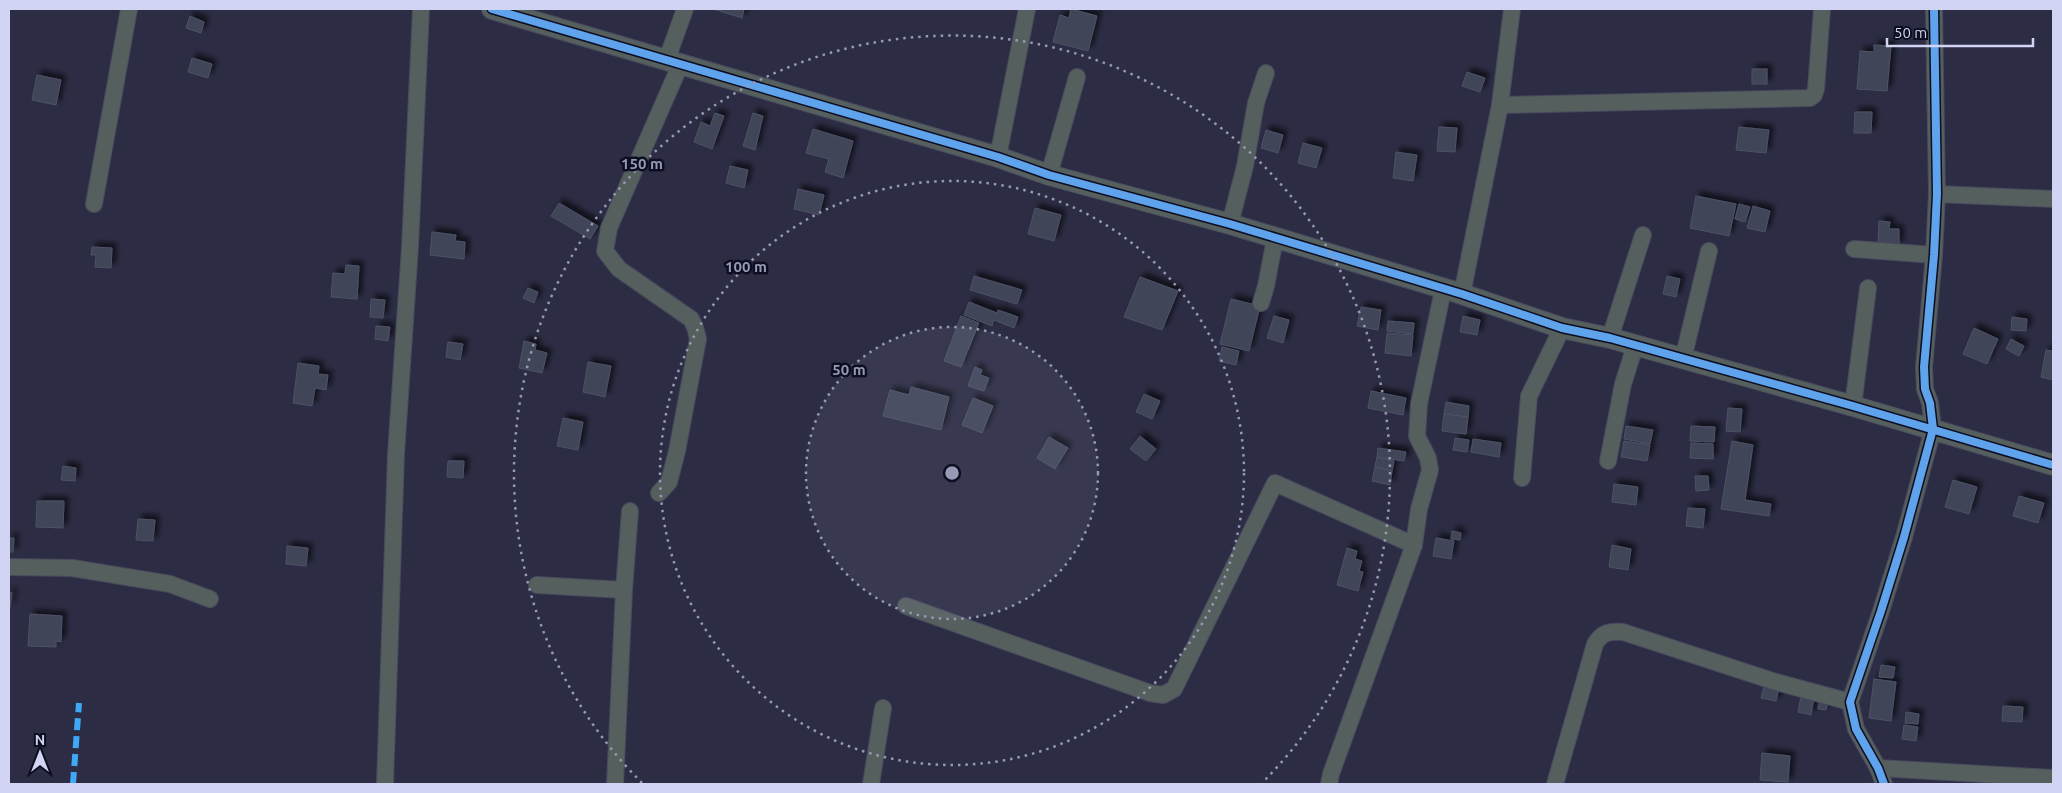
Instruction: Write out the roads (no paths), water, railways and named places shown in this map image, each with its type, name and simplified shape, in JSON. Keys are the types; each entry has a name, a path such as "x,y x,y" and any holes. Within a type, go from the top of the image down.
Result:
{"street":[{"path":"94,204 129,9"},
{"path":"385,784 396,454 410,247 421,9"},
{"path":"492,9 998,157 1049,175 1230,224 1562,328 1610,338 1933,428 2053,466"},
{"path":"659,493 669,482 681,435 698,339 696,327 691,319 681,311 619,269 605,251 610,228 674,61 684,9"},
{"path":"998,157 1027,9"},
{"path":"1330,784 1331,774 1414,545 1419,509 1430,470 1428,458 1417,436 1419,404 1452,292 1500,105 1512,9"},
{"path":"1500,105 1810,98 1814,95 1816,89 1822,9"},
{"path":"1884,784 1878,768 1856,729 1850,702 1882,611 1933,428 1924,368 1934,255 1937,194 1934,9"},
{"path":"1230,224 1245,166 1256,103 1266,73"},
{"path":"1049,175 1077,77"},
{"path":"1937,194 2053,199"},
{"path":"1610,338 1643,235"},
{"path":"1261,303 1275,239"},
{"path":"1854,249 1934,255"},
{"path":"1683,359 1709,250"},
{"path":"1853,406 1868,288"},
{"path":"1522,478 1529,396 1562,328"},
{"path":"1608,461 1623,384 1635,346"},
{"path":"906,606 1150,693 1163,695 1174,689 1275,483 1414,545"},
{"path":"615,784 624,590 630,511"},
{"path":"9,567 72,568 170,584 210,599"},
{"path":"537,586 624,590"},
{"path":"1555,784 1595,644 1598,638 1608,631 1623,632 1776,682 1850,702"},
{"path":"871,784 883,708"},
{"path":"1878,768 2053,778"}]}
